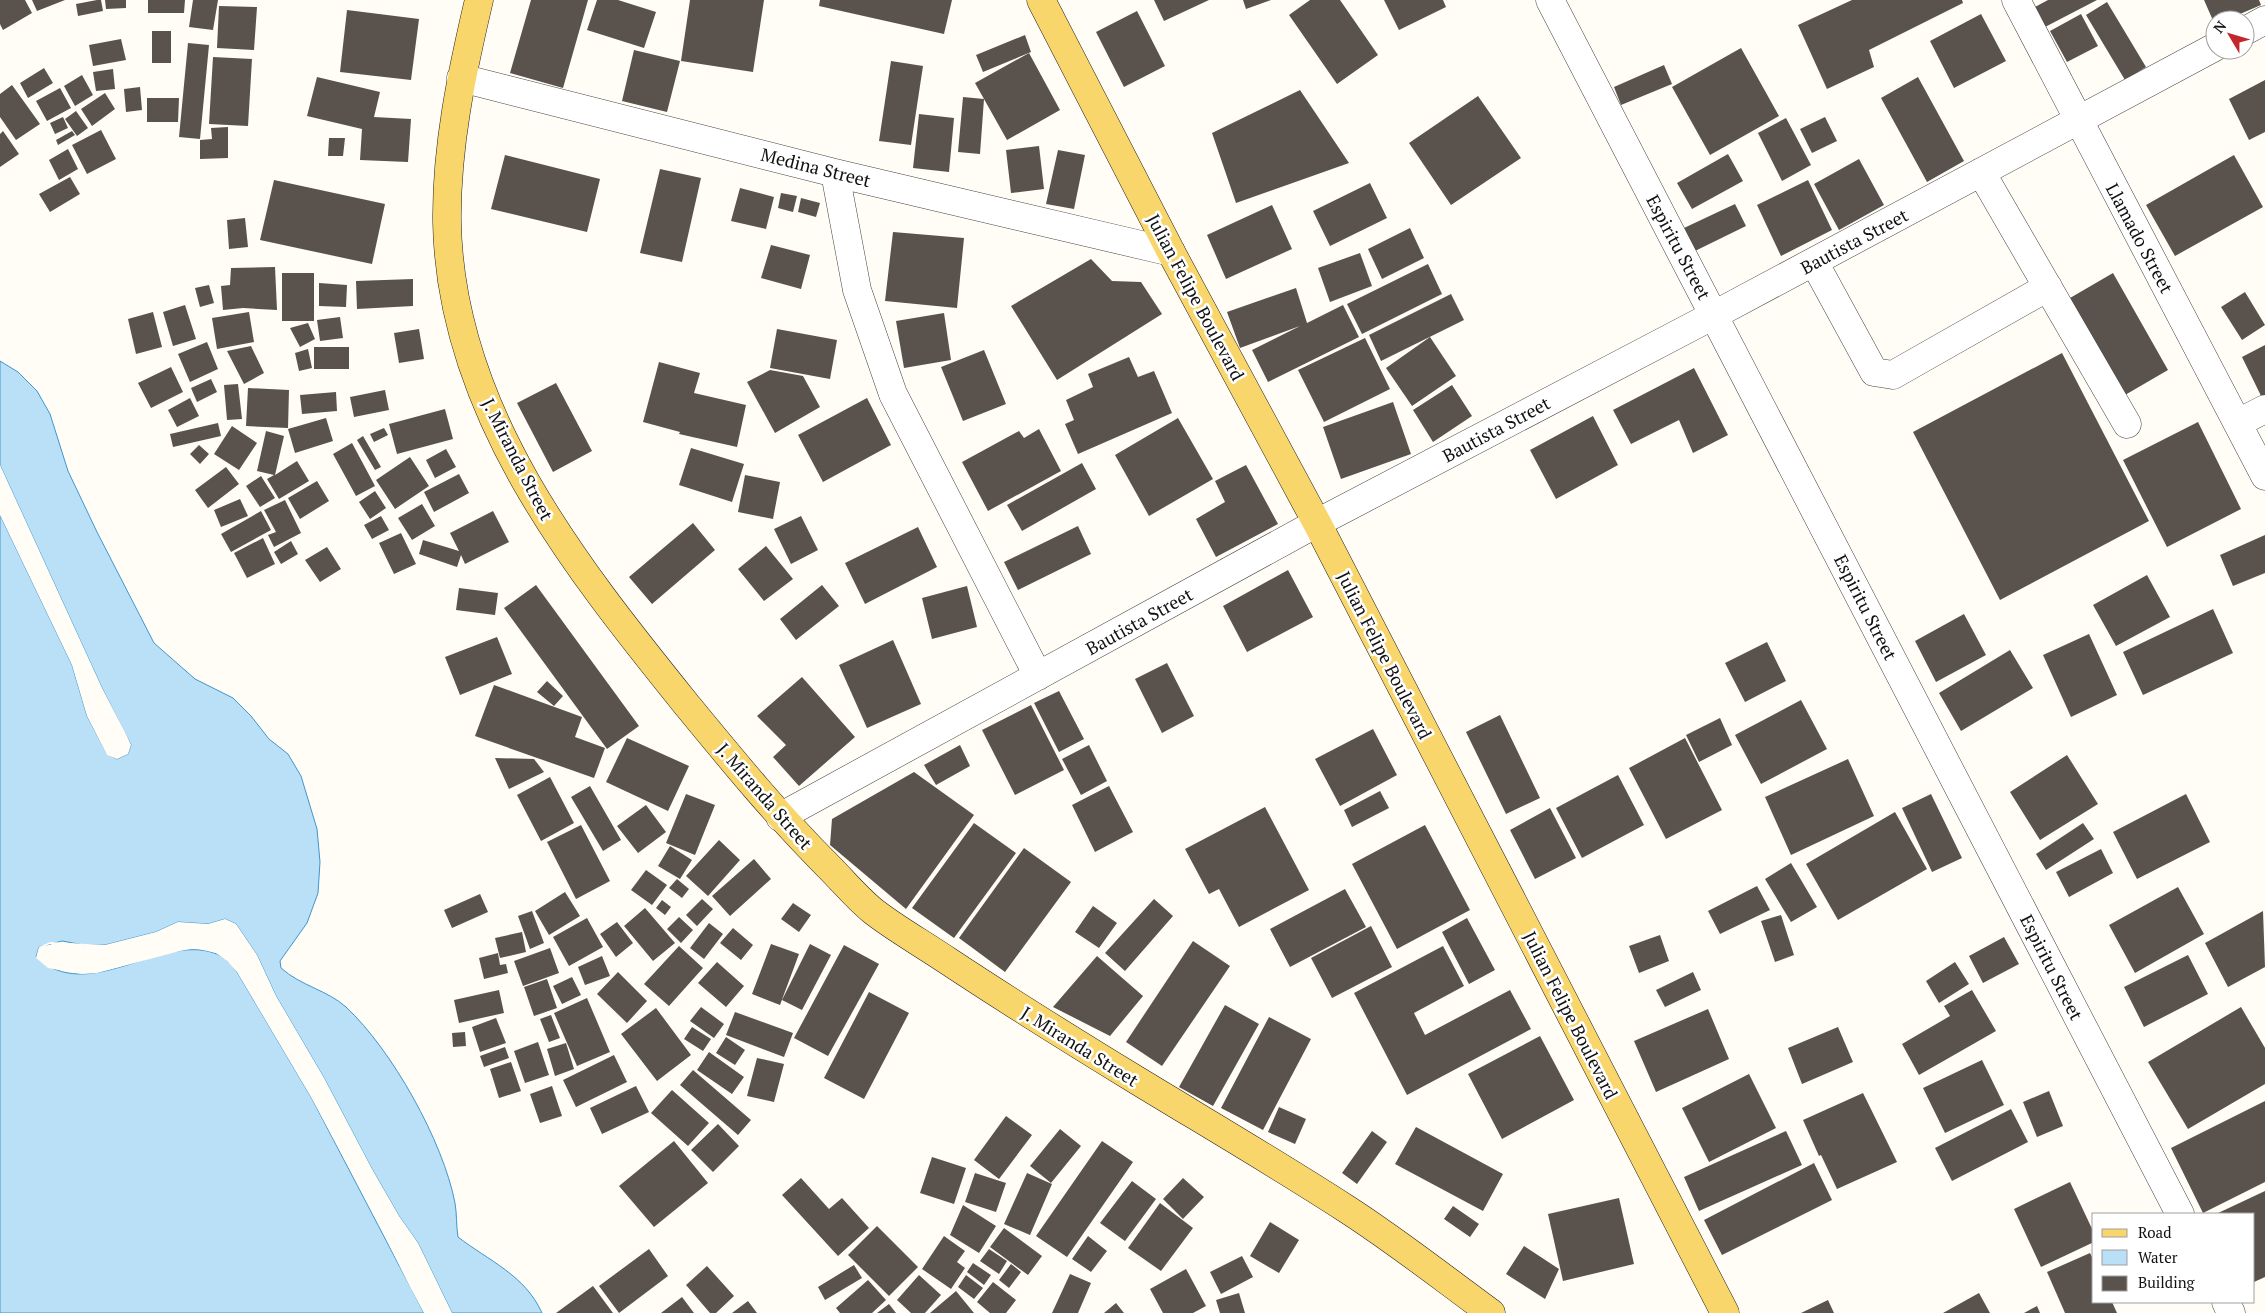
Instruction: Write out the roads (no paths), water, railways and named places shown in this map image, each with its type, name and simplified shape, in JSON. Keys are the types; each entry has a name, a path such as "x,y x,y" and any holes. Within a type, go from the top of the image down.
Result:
{"main road":[{"name":"Julian Felipe Boulevard","path":"1040,0 1171,252 1317,523 1725,1313"},
{"name":"J. Miranda Street","path":"473,1 448,184 447,222 449,257 462,330 473,368 500,431 530,489 572,556 618,620 780,818 871,909 1022,1010 1349,1210 1491,1313"}],"street":[{"name":"Espiritu Street","path":"1550,0 2179,1213"},
{"name":"Llamado Street","path":"2016,0 2265,476"},
{"name":"Bautista Street","path":"780,818 1317,523 1714,315 2205,52"},
{"name":"Medina Street","path":"461,78 835,173 1171,252"},
{"path":"1981,172 2127,424"},
{"path":"835,173 857,290 893,394 1038,676"},
{"path":"1814,262 1874,372 1893,375 2048,288"},
{"path":"2238,424 2265,409"}],"water":[{"path":"0,361 18,372 37,391 50,414 68,471 154,643 195,679 233,698 251,716 269,739 288,754 301,776 317,829 320,862 318,893 307,923 280,961 281,968 297,979 339,1001 363,1025 381,1047 413,1098 439,1152 455,1203 458,1237 505,1270 526,1288 542,1313 452,1313 418,1243 399,1216 372,1169 324,1078 276,996 257,955 236,924 225,919 208,924 178,922 156,932 105,945 84,945 62,941 39,947 36,957 56,970 78,974 101,972 171,952 193,950 214,953 227,961 237,972 311,1097 424,1313 0,1313 0,515 72,665 87,716 107,754 117,759 128,754 131,745 102,688 0,465"}]}
